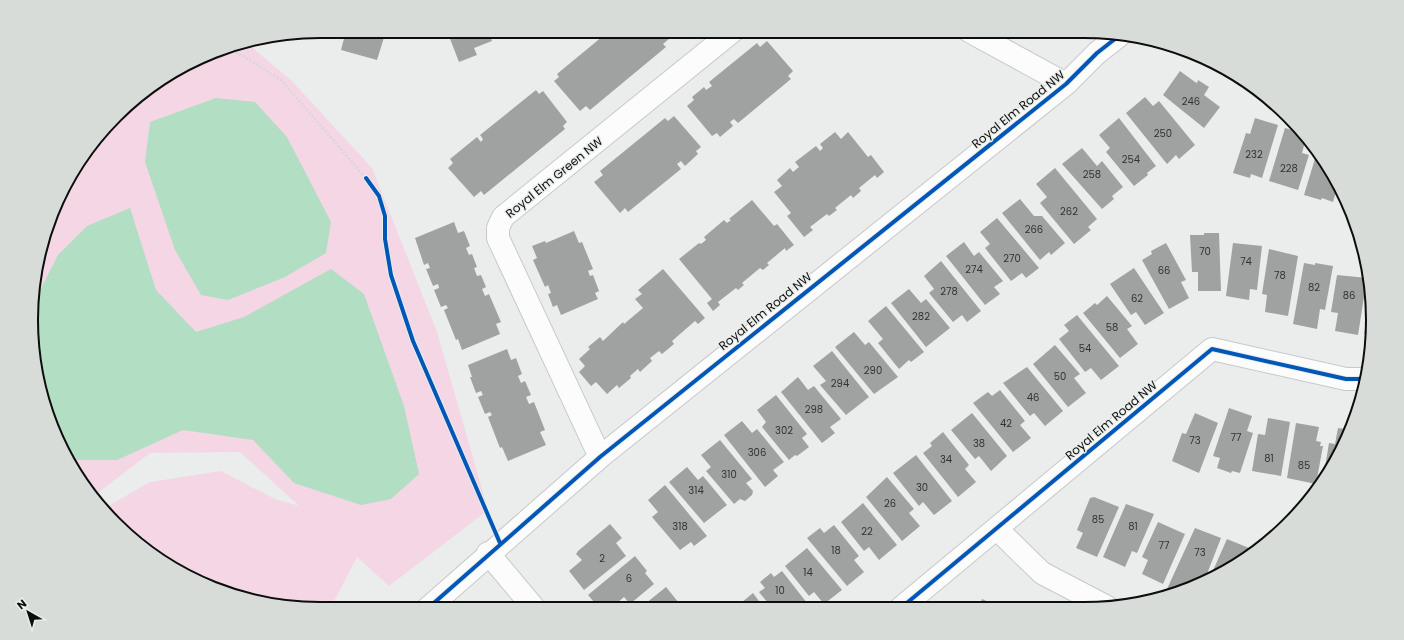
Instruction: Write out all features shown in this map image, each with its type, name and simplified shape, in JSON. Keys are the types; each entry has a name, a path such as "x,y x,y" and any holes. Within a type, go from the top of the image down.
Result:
{"street":[{"name":"Royal Elm Green NW","path":"600,456 498,238 498,228 503,217 724,38"},
{"path":"981,38 1066,84"},
{"name":"Royal Elm Road NW","path":"435,602 494,548 600,456 1066,84 1097,53 1113,40"},
{"name":"Royal Elm Road NW","path":"908,602 1212,349 1346,379 1360,379"},
{"path":"997,529 1042,573 1098,601"},
{"path":"494,548 530,602"}],"path":[{"path":"245,57 248,50"},
{"path":"234,52 281,80 366,178 379,196 385,216 385,239 392,275 413,341 490,520 494,548"}],"shaded area":[{"path":"251,47 292,81 372,168 437,332 488,510 389,586 357,557 334,602 283,600 265,597 212,581 179,564 148,544 108,506 150,482 221,471 275,499 299,506 240,452 150,453 97,493 76,461 59,428 43,375 40,357 38,320 40,283 43,265 53,229 67,195 96,148 108,134 148,96 179,76 212,59"},
{"path":"216,98 255,102 287,137 331,222 326,253 285,277 228,300 201,295 175,250 145,162 150,122"},
{"path":"130,208 156,290 196,332 244,317 331,269 364,294 404,406 419,474 391,499 361,505 294,483 253,440 183,430 117,460 75,460 59,428 43,375 40,357 38,320 40,291 58,255 87,226"}],"building":[{"path":"344,38 384,38 377,60 341,50"},
{"path":"450,38 491,38 492,41 474,48 477,55 459,62"},
{"path":"601,38 669,39 663,44 666,47 590,110 586,106 580,111 554,81 559,77 557,74"},
{"path":"767,41 793,71 788,76 791,79 738,123 734,119 730,122 733,126 720,137 717,133 712,136 687,106 694,100 692,97 704,87 706,90 712,86 709,82 757,43 760,47"},
{"path":"1180,71 1195,82 1197,83 1198,80 1209,87 1204,95 1220,107 1204,128 1163,95"},
{"path":"536,90 539,94 543,91 567,122 563,126 565,129 484,195 481,191 474,197 448,168 453,163 450,159 477,137 481,142 483,139 480,135"},
{"path":"1145,97 1153,106 1159,101 1195,145 1179,159 1176,155 1167,164 1126,113"},
{"path":"674,116 701,147 696,151 698,154 685,166 681,161 677,164 681,169 628,212 625,208 620,213 594,182 603,175 600,171 665,118 668,121"},
{"path":"1119,118 1156,166 1147,173 1148,175 1134,186 1106,152 1110,148 1099,135"},
{"path":"1255,118 1278,125 1262,178 1251,174 1250,178 1233,173 1246,133 1250,134"},
{"path":"1285,128 1292,130 1304,144 1302,153 1309,155 1298,190 1269,181"},
{"path":"835,132 841,139 848,132 868,157 871,155 884,172 877,178 875,175 859,188 861,191 853,198 851,195 835,208 837,210 829,216 827,214 810,227 813,230 804,237 787,216 791,213 774,192 782,186 777,180 790,168 793,172 799,167 795,162 816,146 820,151 823,148 820,144"},
{"path":"1082,148 1097,166 1102,161 1123,187 1112,196 1114,199 1102,209 1062,164"},
{"path":"1315,159 1336,193 1333,202 1322,198 1321,200 1304,195"},
{"path":"1055,168 1097,219 1088,227 1091,230 1074,244 1040,203 1047,197 1036,184"},
{"path":"1020,199 1034,216 1042,216 1065,243 1051,255 1049,252 1040,260 1002,213"},
{"path":"752,200 774,226 777,224 794,245 786,251 785,248 767,263 769,265 763,270 760,268 742,283 744,285 738,290 736,288 718,302 720,305 713,311 707,303 712,299 679,259 699,243 701,244 706,240 704,237 724,220 727,223 731,220 729,219"},
{"path":"997,218 1039,268 1026,278 1022,273 1011,281 985,248 990,244 980,232"},
{"path":"454,222 458,233 464,231 470,246 466,248 469,255 472,254 477,267 474,268 477,276 481,275 486,287 482,289 485,296 489,294 501,322 496,324 500,334 462,350 458,339 456,340 444,310 448,308 446,305 441,307 434,290 439,288 438,284 433,286 426,269 430,268 428,263 424,265 415,238"},
{"path":"574,231 579,243 582,242 593,269 588,271 590,276 593,275 599,291 595,293 598,299 561,315 557,305 553,307 548,294 551,293 548,285 545,287 533,260 537,258 532,246 545,241 546,243"},
{"path":"1204,233 1219,233 1221,291 1198,291 1198,272 1192,272 1190,235 1204,235"},
{"path":"964,242 974,256 979,252 1003,281 994,287 1000,294 985,305 946,256"},
{"path":"1166,243 1186,280 1181,282 1189,298 1169,309 1142,260 1152,254 1151,251"},
{"path":"1233,243 1262,246 1257,290 1250,289 1249,300 1226,296"},
{"path":"1269,249 1298,256 1288,316 1265,312 1267,295 1262,294"},
{"path":"941,261 981,311 967,322 962,315 953,322 929,293 934,289 924,276"},
{"path":"1304,263 1333,266 1325,310 1320,309 1317,329 1293,324"},
{"path":"1134,268 1164,313 1145,325 1136,312 1131,315 1110,284"},
{"path":"663,269 705,318 698,324 695,321 672,341 674,344 662,354 659,351 650,358 652,361 640,372 638,369 630,376 631,378 619,388 617,385 607,394 596,382 591,386 579,372 585,366 579,359 590,349 588,347 600,337 603,341 623,322 624,324 643,308 635,299 642,294 638,290"},
{"path":"1337,275 1363,278 1365,294 1358,335 1335,331 1338,313 1331,312"},
{"path":"909,289 921,303 926,299 950,328 926,347 891,303"},
{"path":"1107,296 1132,326 1127,329 1138,344 1120,358 1083,313 1095,303 1097,305"},
{"path":"886,306 924,352 911,362 909,360 899,369 878,343 883,339 868,321"},
{"path":"1077,315 1119,366 1101,380 1091,368 1085,372 1059,339 1069,331 1064,325"},
{"path":"854,332 865,345 869,342 898,377 874,394 835,347"},
{"path":"1055,345 1080,374 1074,378 1086,393 1068,407 1033,364"},
{"path":"507,349 511,360 516,358 522,374 518,376 521,383 525,381 531,395 526,397 529,404 534,402 545,430 540,432 546,445 508,461 502,447 500,448 488,417 492,415 490,412 485,414 478,397 483,395 481,391 476,393 470,377 472,377 468,365"},
{"path":"832,351 869,397 846,415 820,385 826,381 813,366"},
{"path":"1027,367 1063,411 1045,426 1034,413 1030,416 1003,383"},
{"path":"798,377 808,390 814,386 841,419 830,427 835,433 822,443 781,392"},
{"path":"1000,390 1025,421 1020,425 1031,438 1013,452 973,403 988,392 992,396"},
{"path":"776,395 807,434 802,438 809,447 789,460 762,427 766,422 757,410"},
{"path":"1229,408 1252,416 1247,431 1253,433 1240,473 1232,471 1231,473 1217,468 1220,458 1213,456"},
{"path":"972,413 1007,456 991,471 979,456 975,459 951,430"},
{"path":"1195,413 1218,423 1199,473 1172,461 1182,433 1186,434"},
{"path":"1268,418 1290,422 1281,476 1252,471 1258,434 1265,435"},
{"path":"742,421 752,433 757,429 784,462 773,470 778,476 765,487 724,435"},
{"path":"1296,423 1319,427 1316,441 1321,442 1320,446 1323,446 1317,478 1314,484 1287,478"},
{"path":"1338,428 1345,429 1325,465 1329,443 1335,444"},
{"path":"943,432 969,465 965,469 976,482 958,497 923,453 932,446 930,443"},
{"path":"720,440 752,479 746,483 753,491 752,495 745,501 740,499 734,504 706,471 711,467 701,455"},
{"path":"916,455 952,501 934,515 923,502 919,506 893,473"},
{"path":"687,467 698,480 703,476 727,505 704,523 669,482"},
{"path":"887,477 914,509 909,513 920,526 902,541 866,497"},
{"path":"665,485 707,536 694,546 691,542 680,550 652,517 658,512 648,500"},
{"path":"1094,497 1119,507 1097,557 1076,548 1083,533 1077,530 1090,498"},
{"path":"863,503 897,545 879,560 869,547 864,551 841,522"},
{"path":"1126,504 1154,514 1137,553 1132,551 1125,567 1103,557"},
{"path":"1158,522 1185,534 1163,584 1142,574 1148,560 1142,557"},
{"path":"610,524 622,538 616,543 626,556 584,590 569,571 582,560 576,554 578,551"},
{"path":"834,525 859,556 854,560 864,572 847,586 807,538 820,528 824,533"},
{"path":"1195,528 1221,538 1207,574 1192,581 1167,589"},
{"path":"1227,539 1249,548 1241,554 1213,571"},
{"path":"807,548 842,590 827,602 822,602 814,592 809,596 785,566"},
{"path":"635,556 647,571 645,573 654,584 632,602 628,602 624,597 618,602 594,602 588,595"},
{"path":"782,571 806,602 767,602 759,592 765,588 760,582 771,573 774,577"},
{"path":"666,587 678,602 647,602"},
{"path":"753,593 760,602 742,602"},
{"path":"982,599 989,602 981,602"}],"cycle path":[{"path":"435,602 600,457 1066,84 1097,53 1114,40"},
{"path":"366,178 379,196 385,216 385,239 391,275 413,341 500,543"},
{"path":"908,602 1212,349 1346,379 1360,379"}]}
